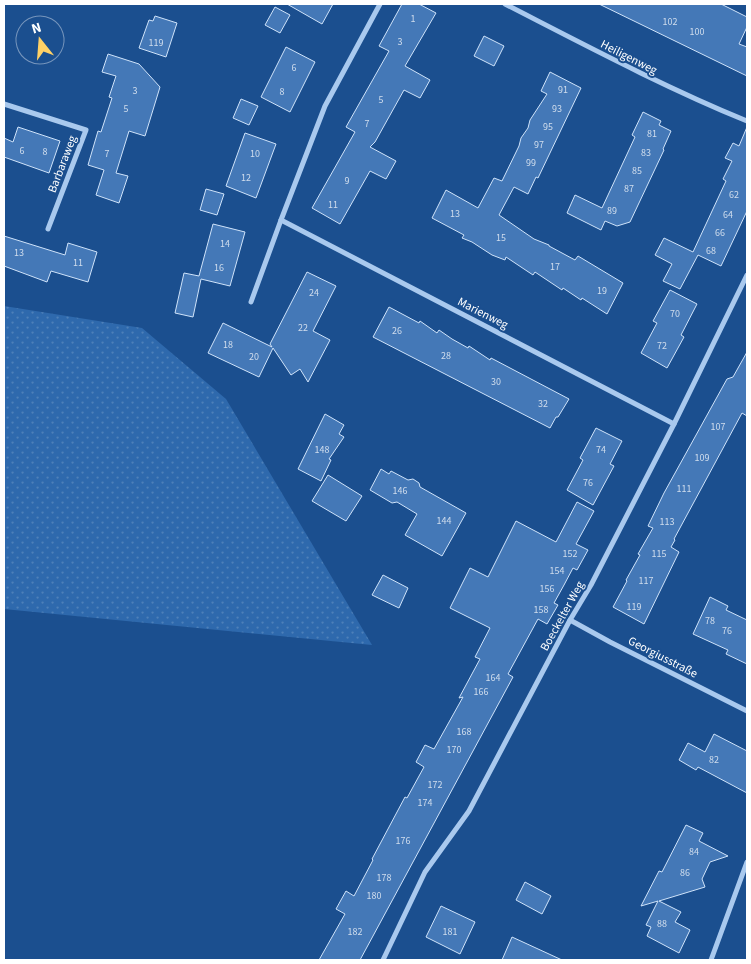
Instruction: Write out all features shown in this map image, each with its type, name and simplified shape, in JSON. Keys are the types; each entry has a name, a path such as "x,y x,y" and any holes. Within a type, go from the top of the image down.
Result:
{"street":[{"path":"251,302 325,106 380,4"},
{"name":"Heiligenweg","path":"505,4 627,68 747,122"},
{"name":"Barbaraweg","path":"4,104 86,130 48,229"},
{"name":"Marienweg","path":"282,220 674,424"},
{"name":"Boeckelter Weg","path":"383,960 425,872 469,811 570,620 591,585 674,424 747,275"},
{"name":"Georgiusstraße","path":"570,620 747,711"},
{"path":"712,960 747,862"}],"shaded area":[{"path":"4,306 142,328 226,399 372,645 4,609"}],"building":[{"path":"287,4 333,4 322,24"},
{"path":"402,4 419,4 436,13 405,66 430,80 420,98 404,90 375,142 370,147 396,161 386,179 370,171 340,224 312,208 355,132 346,127 389,51 379,46"},
{"path":"599,4 721,4 747,17 747,27 739,44 747,47 747,76"},
{"path":"275,7 290,15 280,33 265,25"},
{"path":"155,16 177,23 166,57 139,48 149,20 153,21"},
{"path":"484,36 504,46 494,66 474,56"},
{"path":"286,47 315,62 290,112 261,97"},
{"path":"108,54 139,64 160,87 145,136 129,131 116,173 128,176 119,203 96,195 104,170 88,165 98,131 101,132 112,98 109,97 116,76 102,72"},
{"path":"550,72 581,88 538,178 536,177 528,194 514,187 499,215 534,239 575,260 578,256 623,283 607,314 582,298 581,300 563,288 562,290 535,272 533,275 506,257 505,260 492,255 462,238 464,235 432,218 446,190 478,208 494,178 502,181 521,138 528,128 530,120 547,94 541,91"},
{"path":"241,99 258,106 249,125 233,118"},
{"path":"643,112 661,121 659,125 671,131 630,222 617,226 605,221 601,230 567,213 575,195 602,208 635,137 632,135"},
{"path":"18,127 60,141 49,173 4,157 4,138 13,142"},
{"path":"747,127 747,211 721,266 698,255 680,289 663,281 672,264 655,255 664,238 693,252 726,181 723,179 732,161 725,158 733,143 739,146"},
{"path":"245,133 276,144 256,198 226,186"},
{"path":"206,189 224,194 217,215 200,210"},
{"path":"213,224 245,232 230,286 201,279 193,317 175,313 184,273 199,276"},
{"path":"4,236 65,255 68,243 97,252 88,282 51,271 47,282 4,266"},
{"path":"307,272 336,286 313,331 330,340 308,382 300,369 291,375 273,348 259,377 208,353 223,323 272,347 270,344"},
{"path":"670,290 697,304 681,335 684,337 667,368 641,353 657,323 653,321"},
{"path":"389,307 419,323 420,321 437,333 439,330 490,360 491,358 569,399 550,428 373,337"},
{"path":"747,352 747,416 742,413 674,539 671,547 679,552 644,624 613,607 640,555 638,554 653,528 648,526 664,493 727,379 733,377"},
{"path":"325,414 344,425 339,434 344,437 329,459 331,460 321,481 298,469"},
{"path":"596,428 622,441 610,464 614,466 593,505 567,490 583,460 580,458"},
{"path":"381,469 389,474 391,471 408,480 413,479 419,483 420,487 466,513 442,556 405,535 417,514 397,502 392,503 370,490"},
{"path":"328,475 362,496 346,521 312,501"},
{"path":"577,502 594,511 576,544 588,550 577,570 573,568 554,603 558,605 547,624 538,619 508,674 513,677 360,960 319,960 345,914 336,909 346,891 354,896 405,797 407,798 424,767 416,762 425,745 434,749 463,697 459,698 480,659 475,657 490,628 450,608 470,568 488,577 516,521 556,542"},
{"path":"383,575 408,588 399,608 372,595"},
{"path":"710,597 728,606 726,610 747,620 747,664 726,654 728,650 693,634"},
{"path":"714,734 747,751 747,793 698,767 696,770 679,760 688,743 705,752"},
{"path":"686,825 703,833 699,841 728,856 710,862 702,879 705,887 659,901 681,912 675,922 690,930 679,953 647,936 651,927 646,925 658,901 641,906 659,871 662,872"},
{"path":"525,882 551,896 542,914 516,900"},
{"path":"441,906 475,922 460,954 426,937"},
{"path":"512,937 562,960 502,960"}]}
